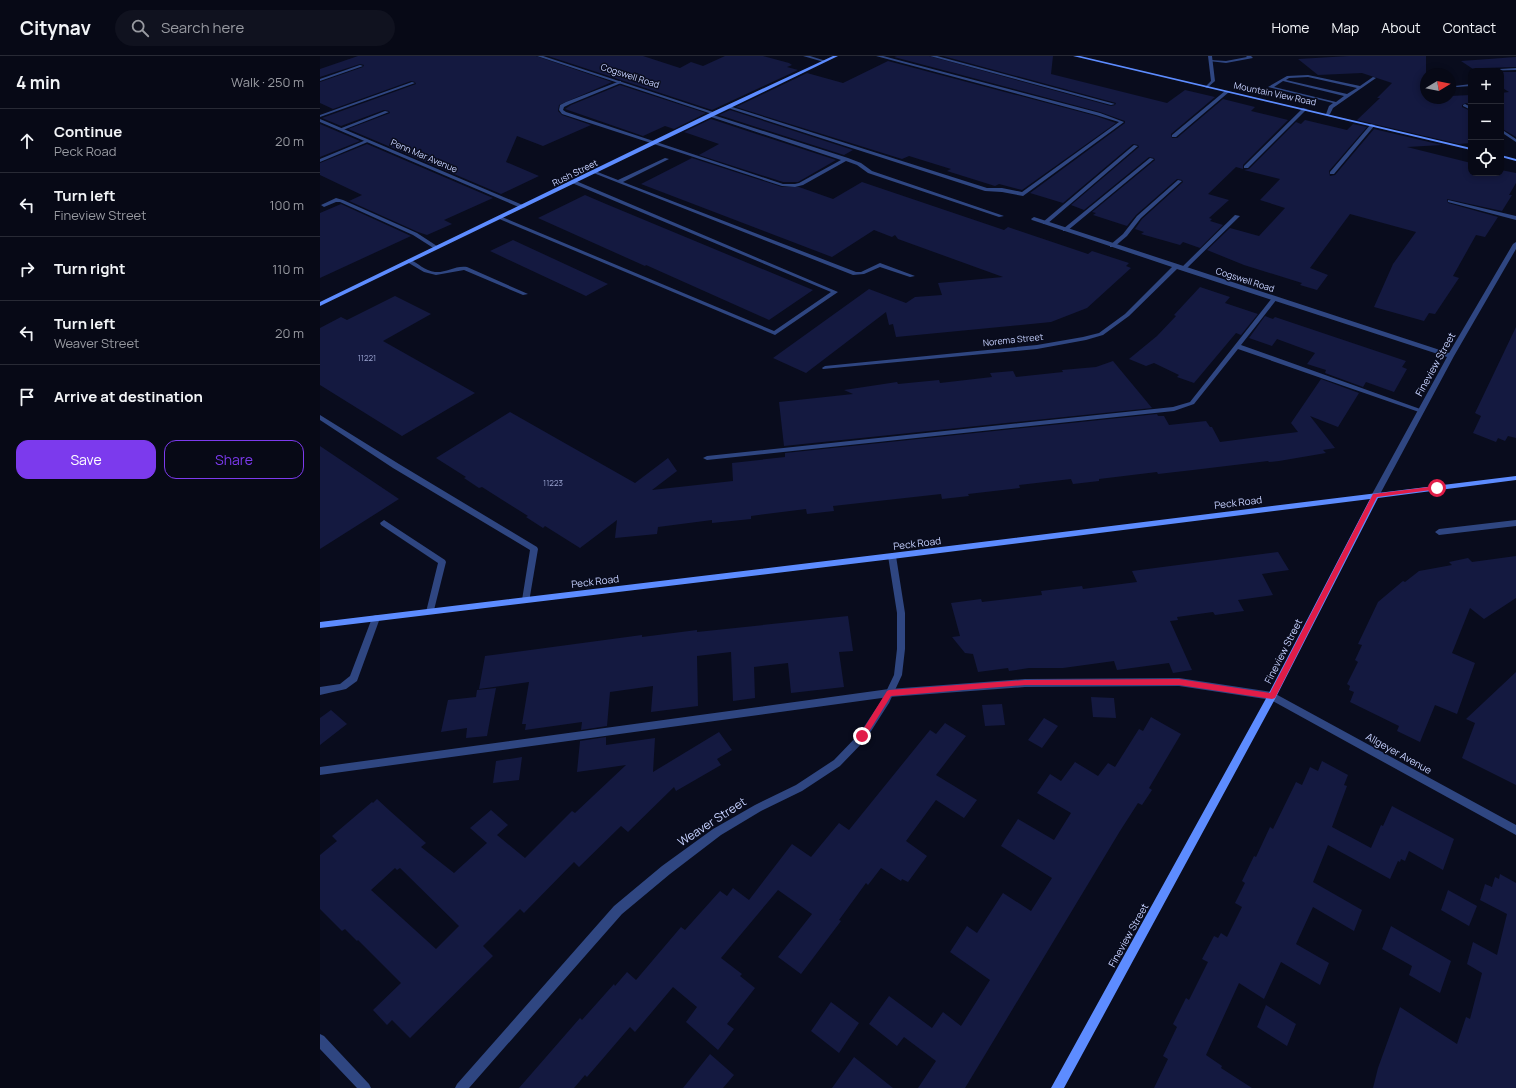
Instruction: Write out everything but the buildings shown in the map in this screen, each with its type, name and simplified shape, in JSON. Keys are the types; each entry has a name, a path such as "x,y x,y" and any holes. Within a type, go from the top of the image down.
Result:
{"street":[{"name":"Cogswell Road","path":"539,56 620,82 859,164 870,172 1001,216"},
{"path":"805,56 824,61"},
{"name":"Rush Street","path":"320,304 523,207 712,114 836,56"},
{"path":"727,107 987,190 1002,190 1023,194 1122,122 1098,114 878,56"},
{"path":"932,56 1113,104"},
{"name":"Mountain View Road","path":"1075,56 1328,114 1468,148"},
{"path":"1207,87 1213,81 1210,58 1226,62 1251,58 1248,56"},
{"path":"320,80 361,66"},
{"path":"1504,70 1516,69"},
{"path":"1337,103 1270,87 1288,77 1308,76 1360,87"},
{"path":"1288,77 1354,91"},
{"path":"1328,114 1331,107 1374,78"},
{"path":"1282,80 1348,96"},
{"path":"620,82 568,102 562,106 562,110 564,113 789,186 801,184 846,160"},
{"path":"320,116 413,83"},
{"path":"1276,84 1342,100"},
{"path":"1457,86 1468,85"},
{"path":"320,113 396,86"},
{"path":"1174,136 1227,92"},
{"path":"1464,105 1468,107"},
{"path":"1246,167 1305,109"},
{"path":"341,129 388,112"},
{"name":"Penn Mar Avenue","path":"320,120 523,207"},
{"path":"1332,172 1373,125"},
{"path":"1504,132 1516,141"},
{"path":"320,161 368,141"},
{"path":"1045,223 1136,146"},
{"path":"1504,157 1516,160"},
{"path":"618,182 667,159"},
{"path":"1065,230 1152,159"},
{"path":"593,172 855,274 865,273 875,266 880,265 912,276"},
{"path":"1112,246 1125,235 1139,217 1180,181"},
{"path":"500,218 775,334 835,292 574,182"},
{"path":"324,205 336,200 341,201 415,234 437,248"},
{"path":"1450,201 1516,218"},
{"name":"Norema Street","path":"825,368 1036,347 1084,339 1101,334 1127,315 1237,216"},
{"name":"Cogswell Road","path":"1034,219 1112,246 1451,356"},
{"name":"Fineview Street","path":"1057,1088 1272,696 1375,496 1421,411 1516,244"},
{"path":"410,261 430,274 465,268 525,294"},
{"path":"707,458 1174,409 1192,403 1274,299"},
{"path":"1237,346 1421,411"},
{"path":"320,417 396,466 534,550 526,600"},
{"name":"Peck Road","path":"320,625 892,556 1516,478"},
{"path":"384,522 442,562 430,612"},
{"path":"1439,532 1516,522"},
{"name":"Weaver Street","path":"461,1088 618,910 666,870 718,832 758,808 800,788 837,763 862,736 889,693 898,675 901,650 902,613 892,556"},
{"path":"320,691 342,688 350,684 354,678 376,618"},
{"path":"320,771 889,693 1025,682 1179,682 1272,696"},
{"name":"Allgeyer Avenue","path":"1272,696 1516,830"},
{"path":"320,1040 365,1088"}],"route":[{"path":"862,736 889,693 1025,682 1179,682 1272,696 1375,496 1437,488"}]}
